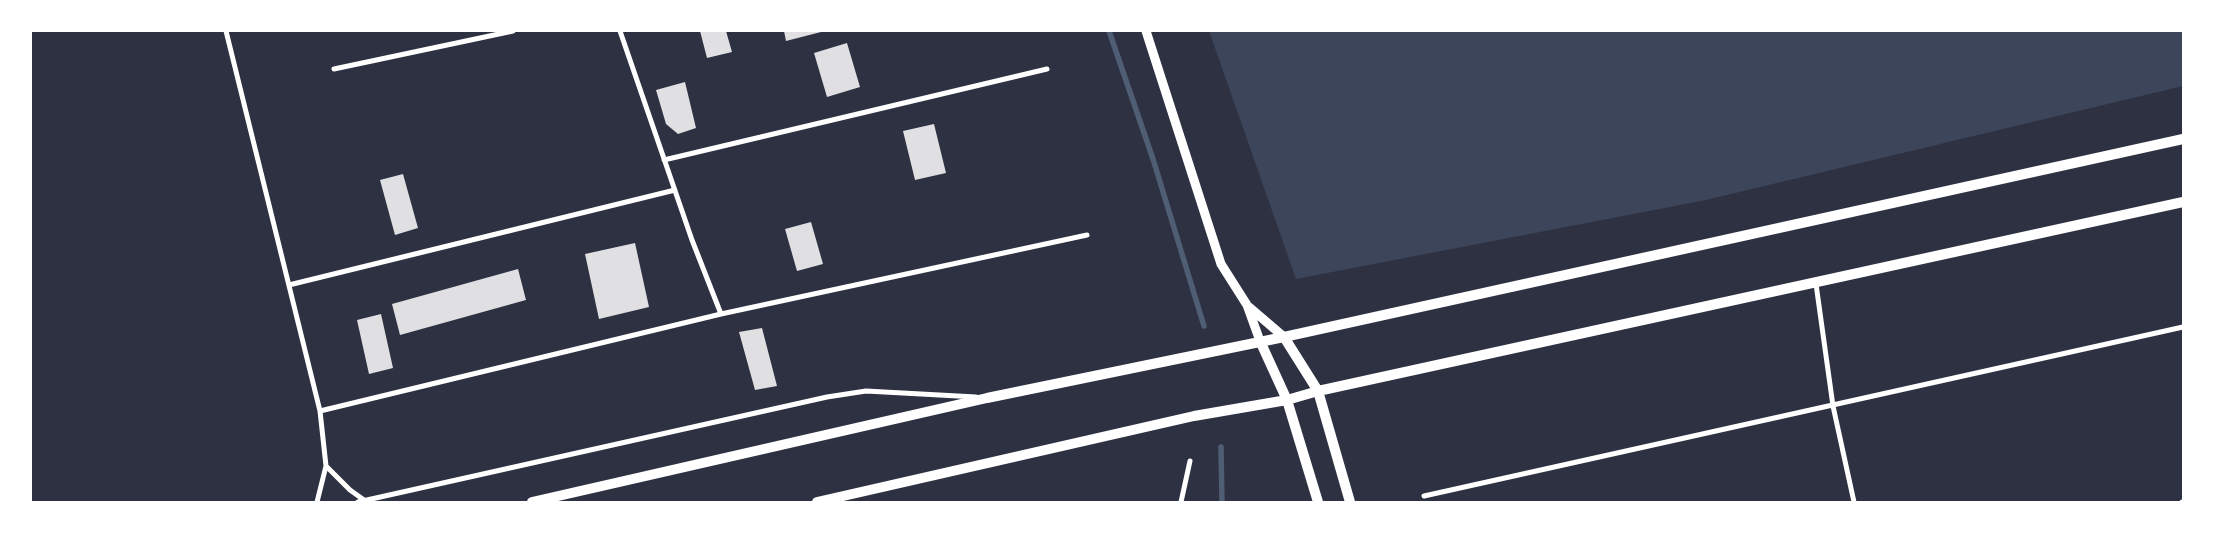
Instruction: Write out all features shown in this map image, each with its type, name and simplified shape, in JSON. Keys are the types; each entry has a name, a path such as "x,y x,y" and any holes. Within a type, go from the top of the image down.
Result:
{"main road":[{"path":"532,502 987,398 1284,337 2183,139"},
{"path":"817,502 1194,416 1287,400 1318,391 1816,284 2183,202"},
{"path":"1284,337 1318,391 1350,502"},
{"path":"1260,342 1287,400 1318,502"}],"street":[{"path":"226,31 320,411 326,466 317,502"},
{"path":"334,69 513,31"},
{"path":"620,31 664,160 721,314"},
{"path":"1146,31 1221,264 1247,305 1260,342"},
{"path":"664,160 1048,69"},
{"path":"289,286 675,190"},
{"path":"320,411 721,314 1087,235"},
{"path":"1816,284 1833,406 1854,502"},
{"path":"1247,305 1284,337"},
{"path":"1424,496 2183,327"},
{"path":"358,502 827,397 866,391 987,398"},
{"path":"1181,502 1190,461"},
{"path":"326,466 350,490 364,500"}],"shaded area":[{"path":"1209,31 2183,31 2183,86 1706,200 1296,279"}],"building":[{"path":"700,31 726,31 732,52 707,58"},
{"path":"784,31 821,31 821,32 786,41"},
{"path":"847,43 860,87 827,97 814,53"},
{"path":"685,82 696,128 678,134 666,124 656,90"},
{"path":"934,124 946,173 915,180 903,131"},
{"path":"403,174 418,228 395,235 380,180"},
{"path":"811,222 823,264 797,271 785,229"},
{"path":"635,243 649,307 599,319 585,254"},
{"path":"518,269 526,300 400,335 392,304"},
{"path":"381,314 393,368 369,374 357,320"},
{"path":"762,328 777,386 755,390 739,332"}],"waterway":[{"path":"1109,31 1153,159 1204,326"},
{"path":"1221,447 1222,502"}]}
